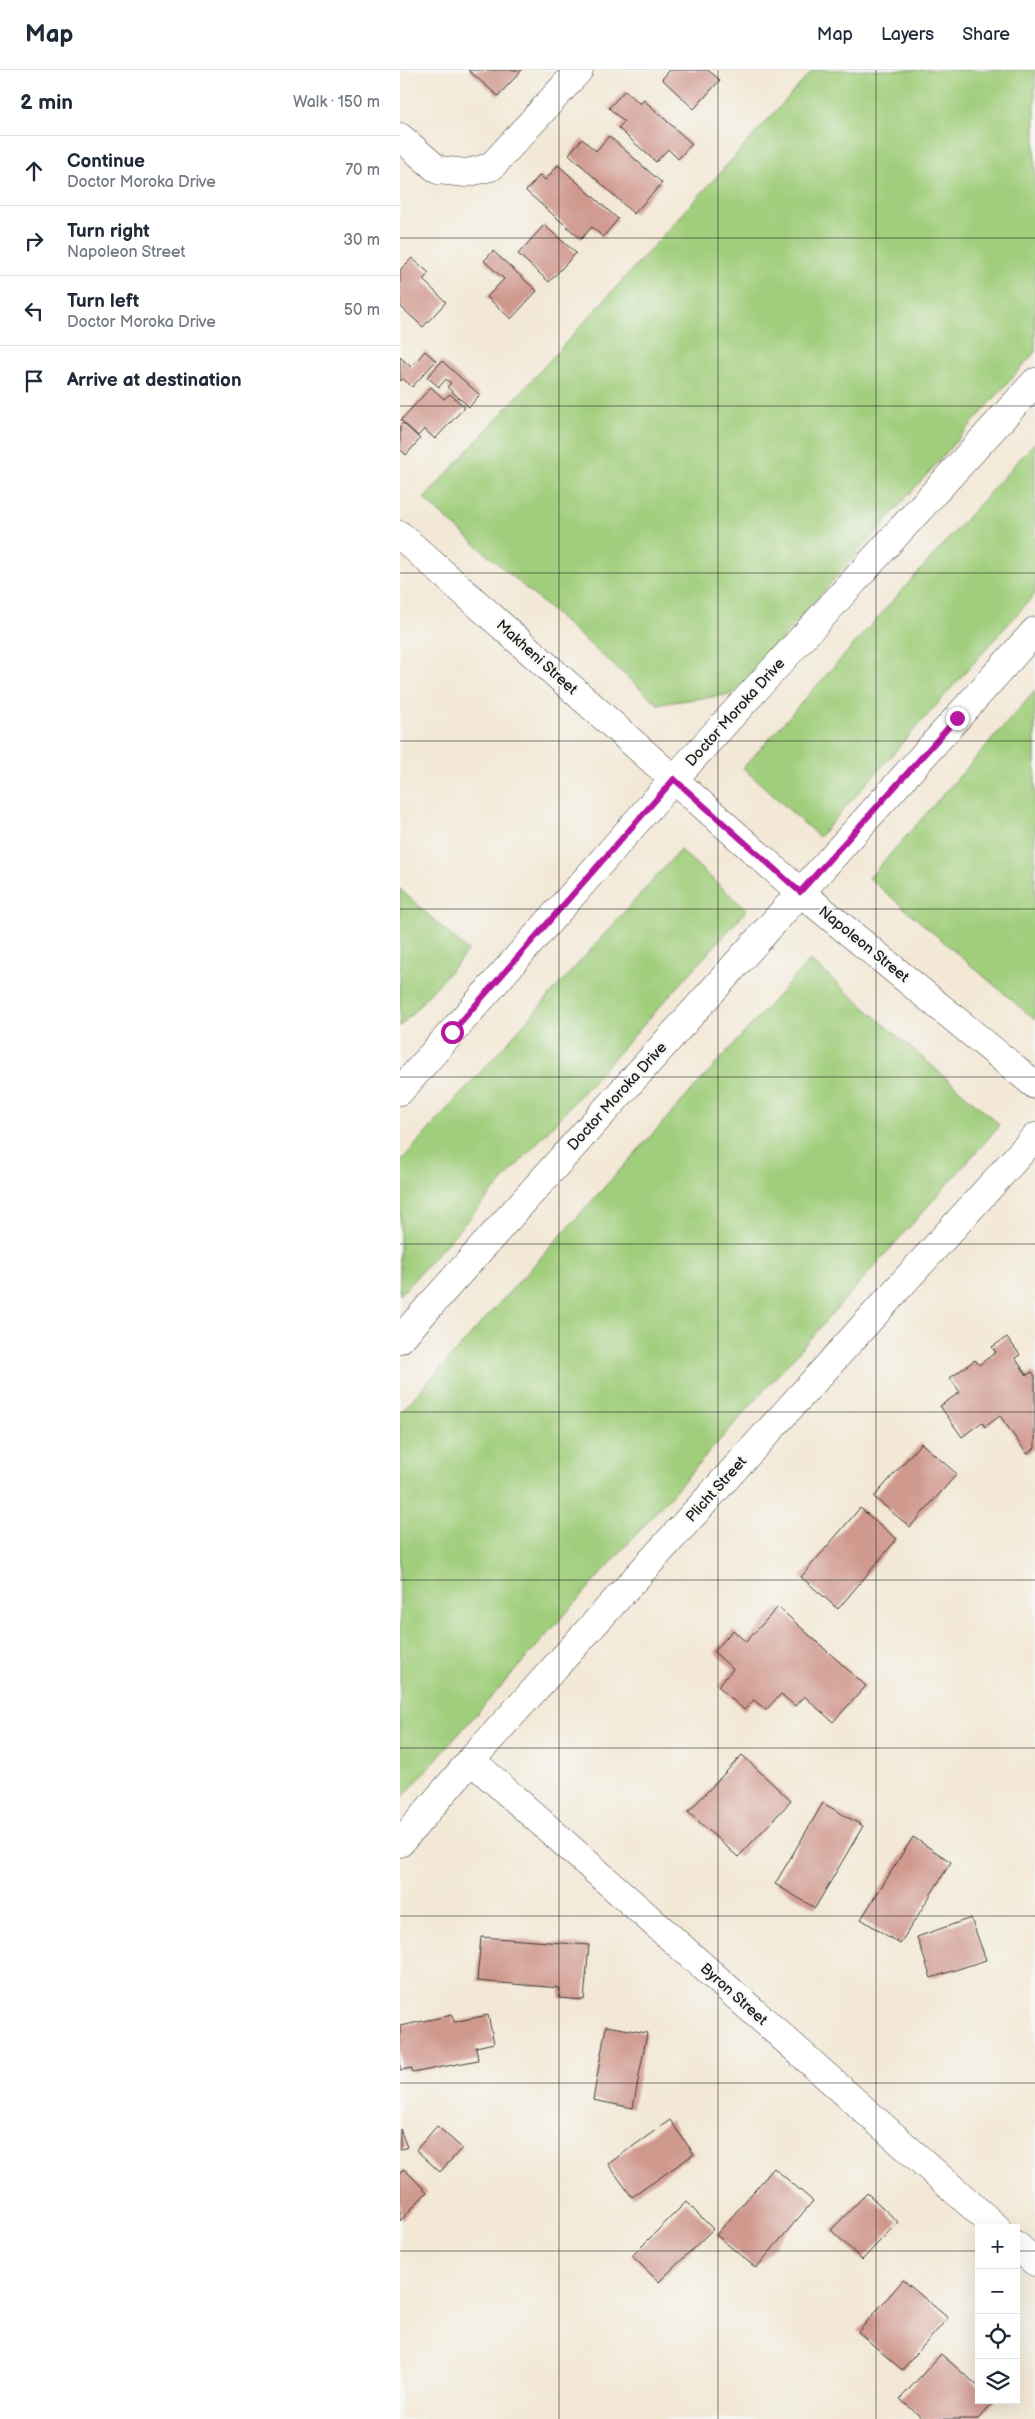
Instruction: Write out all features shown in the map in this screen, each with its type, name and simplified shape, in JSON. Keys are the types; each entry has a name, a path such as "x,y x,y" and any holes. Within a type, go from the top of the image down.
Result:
{"street":[{"path":"400,138 438,170 466,174 491,167 579,70"},
{"name":"Doctor Moroka Drive","path":"400,1091 674,779 1035,382"},
{"name":"Makheni Street","path":"400,535 674,779"},
{"name":"Doctor Moroka Drive","path":"400,1339 1035,631"},
{"name":"Napoleon Street","path":"674,779 800,892 1035,1085"},
{"name":"Plicht Street","path":"400,1843 471,1760 1035,1137"},
{"name":"Byron Street","path":"471,1760 992,2224"},
{"path":"1020,2249 1035,2262"}],"green space":[{"path":"813,70 1035,70 1035,352 733,694 658,704 424,499"},
{"path":"1035,442 1035,594 819,837 743,768"},
{"path":"1035,691 1035,1020 869,878"},
{"path":"680,850 747,910 400,1295 400,1162"},
{"path":"400,889 468,951 400,1027"},
{"path":"810,960 1000,1125 400,1800 400,1413"}],"building":[{"path":"468,70 522,70 498,96"},
{"path":"670,70 708,70 720,80 694,109 662,79"},
{"path":"625,90 640,104 644,100 692,144 678,159 668,149 656,162 618,128 624,122 609,108"},
{"path":"609,136 662,183 634,214 569,154 582,139 596,151"},
{"path":"558,165 618,219 603,237 592,227 581,239 526,191 540,175 545,180"},
{"path":"544,225 576,253 549,282 518,254"},
{"path":"493,251 537,291 511,319 487,297 504,279 484,261"},
{"path":"412,258 429,273 423,280 446,302 423,327 400,306 400,270"},
{"path":"425,351 436,361 412,387 403,379 400,381 400,357 411,367"},
{"path":"442,361 480,395 469,407 447,387 451,383 446,379 439,387 427,377"},
{"path":"431,387 444,399 450,394 465,407 435,439 424,429 418,436 401,420"},
{"path":"403,423 420,439 406,455 400,449 400,426"},
{"path":"1007,1337 1020,1355 1015,1358 1027,1375 1032,1372 1035,1376 1035,1448 1027,1454 1000,1416 985,1427 982,1422 962,1437 940,1406 960,1392 950,1378 975,1360 979,1365 996,1352 992,1347"},
{"path":"921,1443 957,1474 910,1527 874,1497"},
{"path":"860,1508 897,1539 838,1609 801,1577"},
{"path":"778,1607 866,1686 833,1722 804,1696 795,1706 781,1694 766,1710 754,1700 744,1710 718,1686 733,1669 714,1652 733,1630 746,1642"},
{"path":"742,1755 791,1801 738,1857 688,1812"},
{"path":"823,1803 863,1826 815,1908 775,1884"},
{"path":"913,1837 951,1862 900,1944 861,1919"},
{"path":"971,1918 986,1960 931,1978 917,1937"},
{"path":"481,1937 589,1945 584,2000 559,1998 560,1988 477,1981"},
{"path":"452,2015 454,2022 488,2015 494,2043 476,2047 478,2060 412,2073 412,2068 400,2070 400,2026"},
{"path":"606,2026 647,2033 633,2108 593,2100"},
{"path":"670,2120 694,2154 632,2197 608,2164"},
{"path":"437,2126 462,2148 440,2172 416,2150"},
{"path":"400,2129 407,2147 400,2150"},
{"path":"774,2168 813,2201 756,2268 716,2235"},
{"path":"404,2169 427,2192 400,2221 400,2173"},
{"path":"867,2193 898,2222 862,2260 831,2230"},
{"path":"686,2202 713,2229 659,2282 632,2256"},
{"path":"903,2280 948,2318 902,2370 858,2332"},
{"path":"941,2354 975,2384 975,2404 992,2404 979,2419 923,2419 900,2399"}],"route":[{"path":"452,1032 674,779 800,892 957,718"}]}
